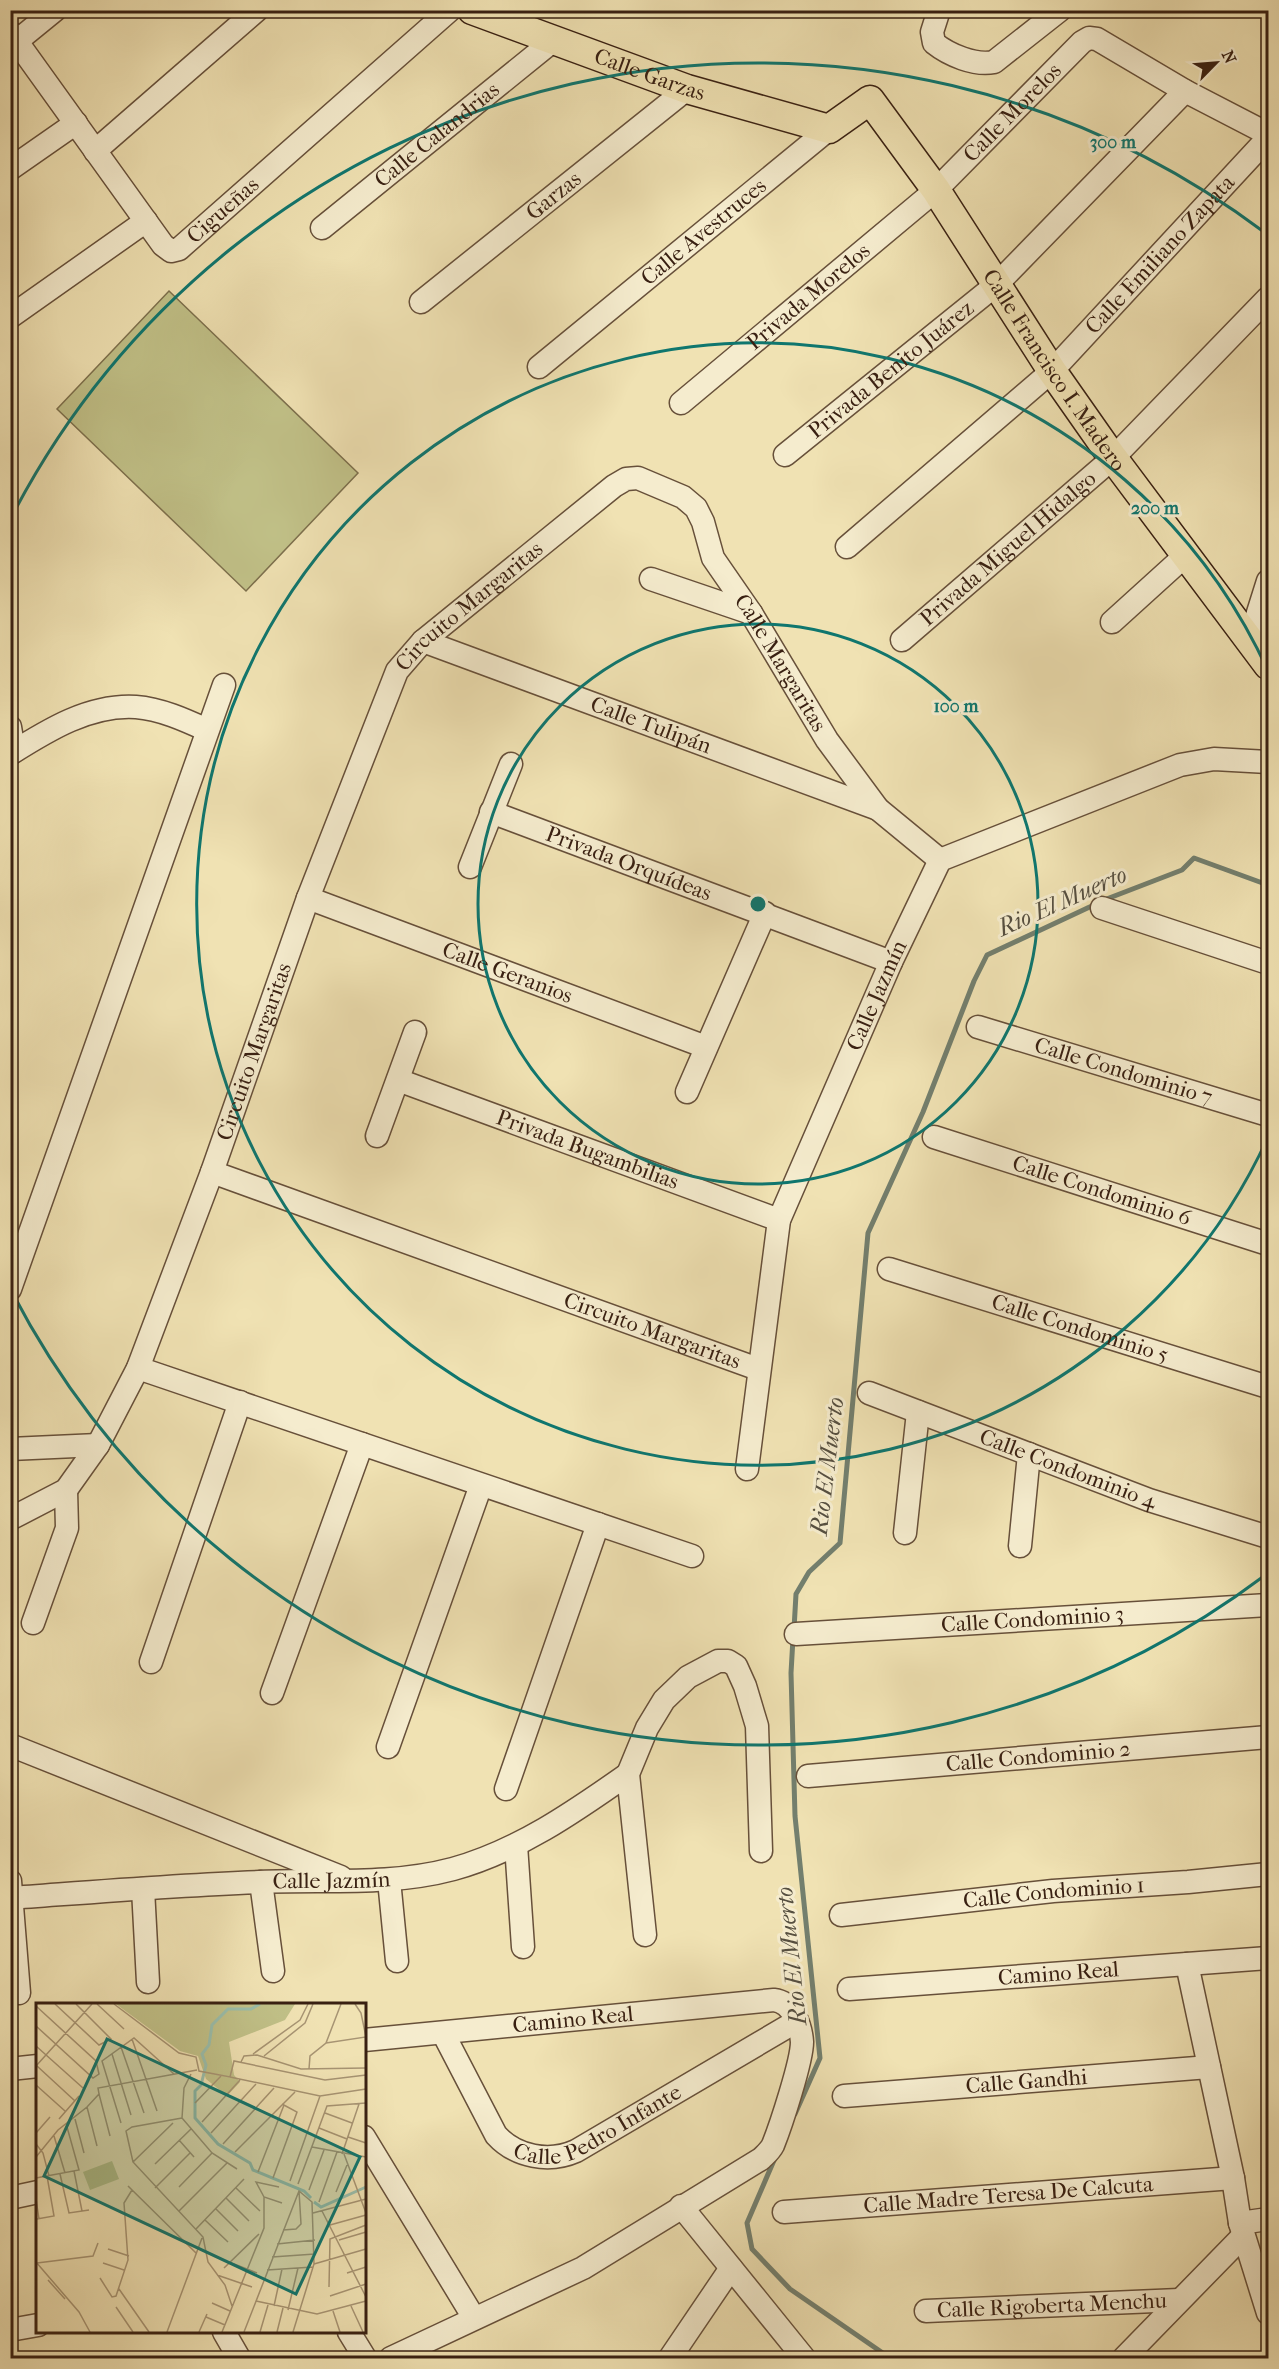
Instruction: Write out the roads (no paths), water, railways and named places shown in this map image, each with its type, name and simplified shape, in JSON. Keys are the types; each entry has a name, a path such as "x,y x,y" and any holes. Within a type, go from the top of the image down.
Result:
{"main road":[{"name":"Calle Garzas","path":"472,10 687,90 829,129"},
{"name":"Calle Francisco I. Madero","path":"870,100 936,190 1052,371 1113,458 1269,665"},
{"name":"Calle Avestruces","path":"829,129 870,100"}],"street":[{"path":"14,37 55,10"},
{"path":"95,151 257,10"},
{"name":"Cigueñas","path":"14,37 163,245 171,251 179,249 450,10"},
{"path":"939,10 932,32 934,43 942,50 982,64 994,62 1060,10"},
{"name":"Calle Morelos","path":"936,190 1082,42 1089,38 1097,39 1185,91"},
{"name":"Calle Calandrias","path":"322,228 554,40"},
{"name":"Garzas","path":"420,302 687,90"},
{"path":"1185,91 1269,136"},
{"name":"Privada Benito Juárez","path":"784,455 997,285 1185,91"},
{"path":"10,169 76,123"},
{"name":"Calle Avestruces","path":"539,367 829,129"},
{"name":"Calle Emiliano Zapata","path":"846,547 1052,371 1269,136"},
{"name":"Privada Morelos","path":"681,404 936,190"},
{"path":"10,317 146,221"},
{"name":"Privada Miguel Hidalgo","path":"902,640 1113,458 1269,298"},
{"name":"Calle Margaritas","path":"626,479 638,478 683,497 696,508 703,522 713,558 751,613 827,740 878,809 940,860"},
{"name":"Circuito Margaritas","path":"626,479 614,486 423,641 397,671 308,898 212,1172 758,1369"},
{"path":"1112,622 1187,554"},
{"path":"651,579 751,613"},
{"path":"1250,638 1269,581"},
{"name":"Calle Tulipán","path":"423,641 878,809"},
{"path":"10,1289 224,685"},
{"path":"10,726 12,752 75,716 110,709 136,707 164,712 207,730"},
{"path":"940,860 1180,765 1214,759 1269,762"},
{"path":"471,867 511,764"},
{"name":"Privada Orquídeas","path":"492,812 891,962"},
{"name":"Calle Jazmín","path":"747,1469 778,1220 891,962 940,860"},
{"name":"Calle Geranios","path":"308,898 705,1047"},
{"path":"1102,908 1269,963"},
{"path":"687,1092 765,914"},
{"name":"Calle Condominio 7","path":"978,1027 1269,1115"},
{"path":"377,1136 415,1032"},
{"name":"Privada Bugambilias","path":"398,1080 778,1220"},
{"name":"Calle Condominio 6","path":"934,1137 1269,1244"},
{"path":"10,1519 66,1490 98,1445 138,1368 212,1172"},
{"name":"Calle Condominio 5","path":"889,1269 1269,1387"},
{"path":"138,1368 692,1557"},
{"name":"Calle Condominio 4","path":"869,1393 1149,1500 1269,1537"},
{"path":"151,1662 240,1402"},
{"path":"905,1533 918,1412"},
{"path":"272,1693 362,1444"},
{"path":"10,1449 98,1445"},
{"path":"1020,1546 1029,1454"},
{"path":"388,1747 482,1485"},
{"path":"33,1623 67,1528 66,1490"},
{"path":"506,1789 598,1524"},
{"name":"Calle Condominio 3","path":"796,1634 1269,1605"},
{"path":"645,1935 628,1773 647,1728 664,1700 696,1671 718,1660 728,1661 736,1666 758,1726 761,1851"},
{"name":"Calle Condominio 2","path":"808,1776 1269,1737"},
{"path":"10,1745 353,1882"},
{"name":"Calle Jazmín","path":"11,1892 143,1889 261,1882 389,1881 454,1869 516,1845 571,1814 628,1773"},
{"path":"516,1845 523,1947"},
{"name":"Calle Condominio 1","path":"840,1915 1053,1891 1269,1874"},
{"path":"389,1881 397,1961"},
{"path":"261,1882 273,1971"},
{"path":"143,1889 148,1982"},
{"path":"11,1892 19,1993"},
{"name":"Camino Real","path":"849,1989 1269,1958"},
{"path":"1187,1964 1233,2178 1241,2230 1269,2313"},
{"name":"Camino Real","path":"366,2040 774,2000 782,2001 787,2005 797,2021"},
{"path":"391,2358 583,2268 768,2153 799,2058 802,2042 797,2021"},
{"name":"Calle Pedro Infante","path":"443,2033 496,2134 506,2146 519,2152 550,2158 563,2157 576,2151 797,2021"},
{"path":"10,2069 36,2066"},
{"name":"Calle Gandhi","path":"844,2096 1209,2067"},
{"path":"366,2140 474,2319"},
{"name":"Calle Madre Teresa De Calcuta","path":"784,2212 1233,2178"},
{"path":"10,2198 36,2192"},
{"path":"681,2206 804,2358"},
{"path":"1124,2358 1241,2230 1269,2219"},
{"path":"670,2358 731,2268"},
{"name":"Calle Rigoberta Menchu","path":"926,2311 1179,2300"},
{"path":"10,2330 36,2325"},
{"path":"225,2333 239,2358"},
{"path":"350,2333 365,2358"}],"waterway":[{"name":"Rio El Muerto","path":"1104,900 1182,870 1194,858 1268,885"},
{"name":"Rio El Muerto","path":"794,1629 796,1594 809,1572 840,1543 868,1233 923,1112 974,981 987,955 1096,904"},
{"name":"Rio El Muerto","path":"793,1638 791,1673 795,1816 820,2058 795,2114"},
{"name":"Rio El Muerto","path":"775,2158 747,2223 752,2249 790,2289 890,2358"}]}
